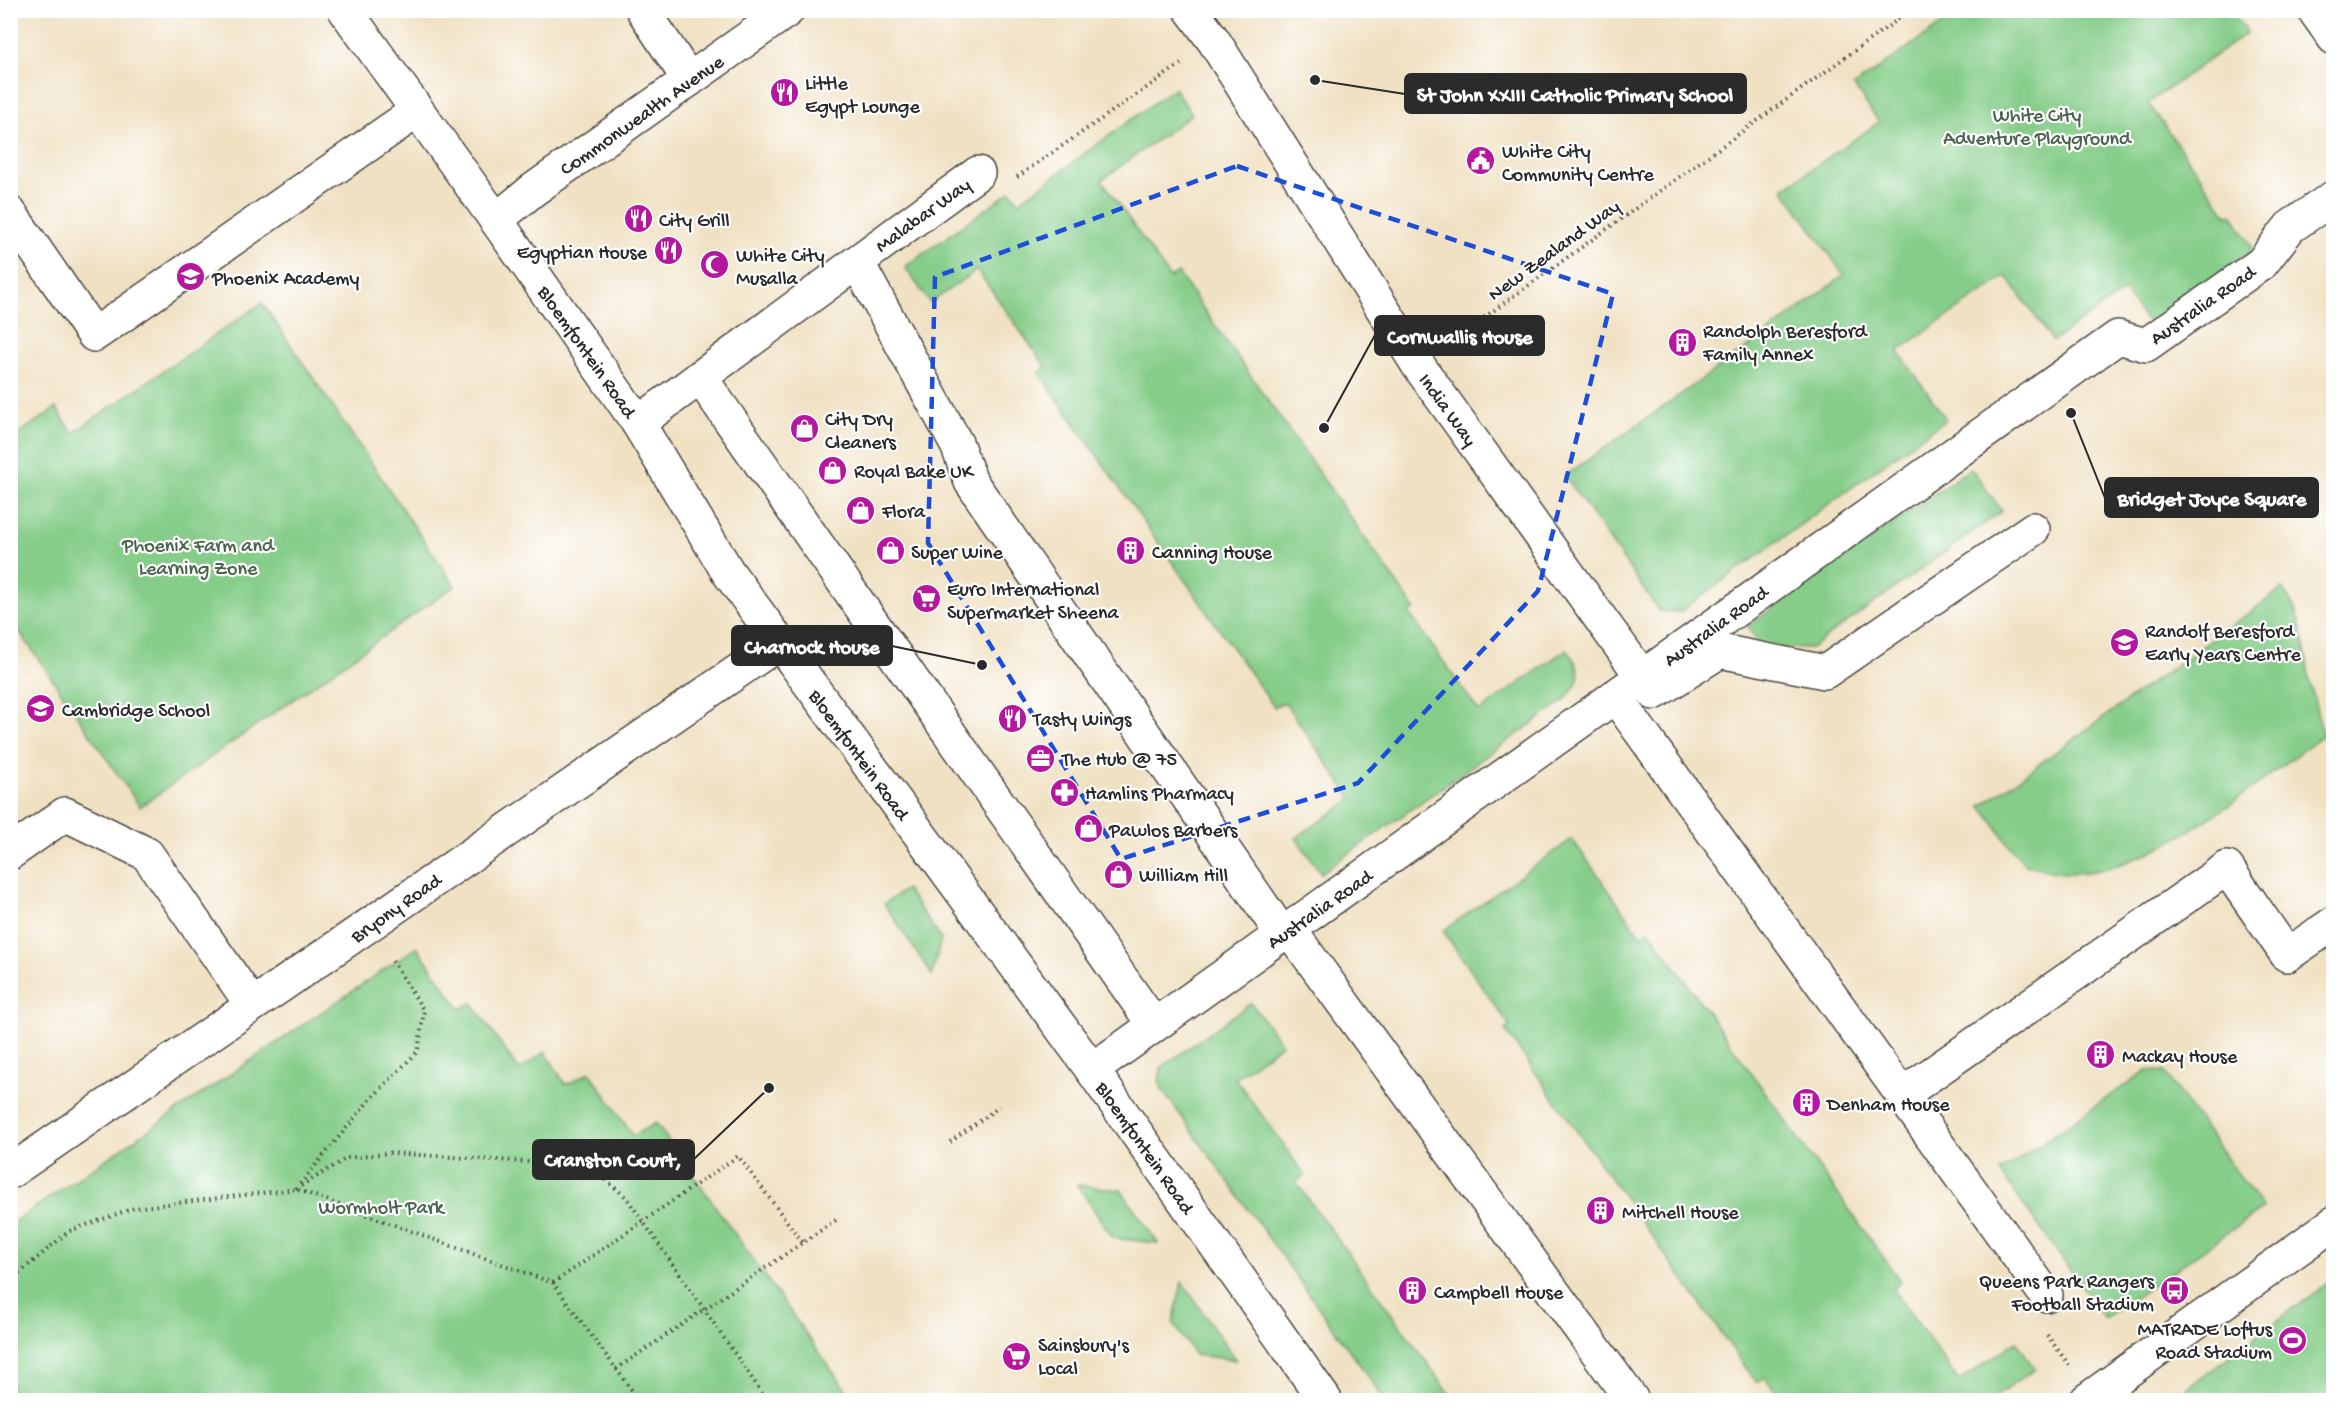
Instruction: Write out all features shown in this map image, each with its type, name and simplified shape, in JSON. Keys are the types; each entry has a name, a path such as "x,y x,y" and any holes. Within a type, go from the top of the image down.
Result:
{"street":[{"name":"Bloemfontein Road","path":"345,10 496,219 638,423 728,572 1092,1070 1325,1401"},
{"path":"643,10 689,80"},
{"name":"Commonwealth Avenue","path":"496,219 533,190 788,10"},
{"name":"India Way","path":"1191,10 1214,41 1418,365 1642,678"},
{"path":"2313,10 2334,38"},
{"path":"10,213 94,335 417,111"},
{"name":"Malabar Way","path":"638,423 978,173"},
{"name":"Australia Road","path":"1092,1070 2118,337 2146,345 2262,262 2290,227 2334,197"},
{"path":"857,262 957,445 971,482 1285,932 1632,1401"},
{"path":"700,377 1154,1025"},
{"path":"1642,678 1654,693 1720,651 1825,672 2033,529"},
{"name":"Bryony Road","path":"10,1172 779,643"},
{"path":"1615,696 1904,1094 2046,1295"},
{"path":"10,853 65,814 147,854 252,1005"},
{"path":"1904,1094 2227,868 2287,955 2334,923"},
{"path":"2089,1399 2334,1223"}],"path":[{"name":"New Zealand Way","path":"1418,365 1911,10"},
{"name":"Malabar Way","path":"978,173 1008,183 1214,41"},
{"path":"296,1189 367,1104 418,1052 424,1011 387,953"},
{"path":"950,1142 999,1107"},
{"path":"10,1281 69,1231 134,1208 296,1189 347,1158 390,1153 589,1166 626,1197 767,1401"},
{"path":"553,1283 738,1156 803,1243"},
{"path":"296,1189 553,1283 639,1401"},
{"path":"616,1369 839,1218"},
{"path":"2046,1295 2028,1309 2089,1399"}],"highlighted area":[{"path":"1237,166 1613,294 1538,591 1358,783 1121,859 928,543 935,277"}],"green space":[{"name":"White City Adventure Playground","path":"1960,11 2231,11 2247,33 2148,103 2228,216 2232,214 2251,245 2252,251 2153,321 2146,321 2124,291 2053,341 2006,276 1898,351 1946,419 1680,612 1659,611 1565,476 1769,332 1844,275 1783,189 1879,122 1854,86"},
{"path":"1174,88 1192,114 1102,180 1170,278 1178,273 1415,609 1409,613 1479,712 1567,649 1578,670 1577,681 1564,701 1321,873 1296,838 1352,799 1285,703 1274,707 1039,373 1046,367 977,270 930,303 905,267 1011,191 1019,202"},
{"name":"Phoenix Farm and Learning Zone","path":"262,303 455,586 140,807 11,619 11,439 56,408 73,433"},
{"path":"1971,468 2002,511 1811,648 1763,648 1747,627"},
{"path":"2282,589 2299,620 2323,735 2228,806 2152,851 2114,866 2077,873 2043,869 2025,864 1981,806"},
{"path":"1572,839 1641,936 1649,930 1901,1282 1893,1289 1959,1381 2016,1341 2035,1369 1991,1400 1782,1400 1765,1377 1756,1382 1505,1030 1510,1026 1443,931"},
{"path":"906,889 941,939 932,975 884,904"},
{"name":"Wormholt Park","path":"417,947 460,1009 472,1003 519,1070 545,1052 566,1085 590,1072 633,1136 656,1123 853,1400 11,1400 11,1224"},
{"path":"1251,1003 1282,1044 1235,1078 1305,1175 1296,1182 1454,1400 1385,1400 1163,1091 1159,1081 1161,1068"},
{"path":"2147,1070 2164,1072 2263,1208 2105,1319 2000,1172"},
{"path":"1077,1185 1121,1190 1158,1243 1113,1238"},
{"name":"MATRADE Loftus Road Stadium","path":"2333,1279 2333,1400 2171,1400"},
{"path":"1182,1282 1236,1360 1195,1355 1173,1323"}],"place":[{"name":"St John XXIII Catholic Primary School","path":"1315,80"},
{"name":"Little Egypt Lounge","path":"784,93"},
{"name":"White City Community Centre","path":"1481,161"},
{"name":"City Grill","path":"638,219"},
{"name":"Egyptian House","path":"668,251"},
{"name":"White City Musalla","path":"715,265"},
{"name":"Phoenix Academy","path":"191,277"},
{"name":"Randolph Beresford Family Annex","path":"1682,342"},
{"name":"Bridget Joyce Square","path":"2071,413"},
{"name":"Cornwallis House","path":"1324,428"},
{"name":"City Dry Cleaners","path":"804,429"},
{"name":"Royal Bake UK","path":"833,470"},
{"name":"Flora","path":"861,510"},
{"name":"Super Wine","path":"890,551"},
{"name":"Canning House","path":"1131,551"},
{"name":"Euro International Supermarket Sheena","path":"926,599"},
{"name":"Randolf Beresford Early Years Centre","path":"2124,642"},
{"name":"Charnock House","path":"982,665"},
{"name":"Cambridge School","path":"41,709"},
{"name":"Tasty Wings","path":"1012,718"},
{"name":"The Hub @ 75","path":"1041,758"},
{"name":"Hamlins Pharmacy","path":"1064,792"},
{"name":"Pawlos Barbers","path":"1088,829"},
{"name":"William Hill","path":"1118,874"},
{"name":"Mackay House","path":"2101,1055"},
{"name":"Cranston Court,","path":"769,1088"},
{"name":"Denham House","path":"1806,1103"},
{"name":"Mitchell House","path":"1601,1211"},
{"name":"Campbell House","path":"1413,1291"},
{"name":"Queens Park Rangers Football Stadium","path":"2175,1291"},
{"name":"MATRADE Loftus Road Stadium","path":"2293,1340"},
{"name":"Sainsbury's Local","path":"1017,1356"}]}
